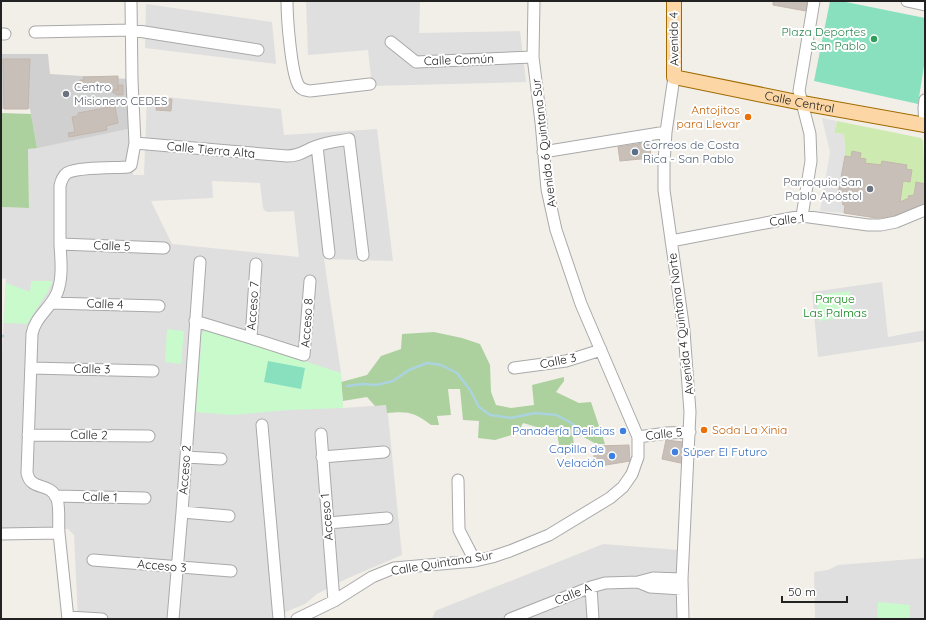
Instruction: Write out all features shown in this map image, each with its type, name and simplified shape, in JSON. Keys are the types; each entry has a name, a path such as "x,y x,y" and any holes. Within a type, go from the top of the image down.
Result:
{"main road":[{"name":"Avenida 4","path":"674,1 674,77"},
{"name":"Calle Central","path":"674,77 802,103 925,125"}],"street":[{"path":"102,619 68,618 59,533 58,502 51,490 32,483 28,479 27,466 32,334 33,327 51,303 57,292 61,271 61,181 64,176 72,172 128,167 131,165 135,143 132,80 132,1"},
{"path":"287,1 290,46 298,85 303,90 310,91 370,84"},
{"name":"Avenida 6 Quintana Sur","path":"534,1 533,57 543,152 550,203 556,230 581,304 638,437"},
{"path":"802,216 812,161 810,134 799,91 814,1"},
{"path":"907,1 925,5"},
{"path":"35,32 132,30 258,50"},
{"name":"Calle Común","path":"391,42 416,62 533,57"},
{"name":"Avenida 4 Quintana Norte","path":"674,77 666,132 664,190 684,332 690,412 682,584 683,619"},
{"path":"925,100 925,125"},
{"path":"543,152 666,132"},
{"name":"Calle Tierra Alta","path":"135,143 294,156 304,153 317,146 349,139 363,255"},
{"path":"317,146 330,253"},
{"name":"Calle 1","path":"671,241 802,216 868,225 881,225 896,222 925,210"},
{"name":"Calle 5","path":"60,244 164,248"},
{"name":"Acceso 2","path":"173,619 200,262"},
{"name":"Acceso 7","path":"195,321 250,338 256,264"},
{"name":"Acceso 8","path":"250,338 304,355 310,282"},
{"name":"Calle 4","path":"51,303 159,306"},
{"name":"Calle 3","path":"514,368 566,361 601,350"},
{"name":"Calle 3","path":"31,368 153,371"},
{"path":"262,425 279,619"},
{"name":"Calle 5","path":"638,437 666,433 690,432"},
{"name":"Calle 2","path":"28,434 149,436"},
{"name":"Acceso 1","path":"320,434 334,601"},
{"name":"Calle Quintana Sur","path":"297,619 314,615 372,577 394,568 475,561 510,551 548,535 610,498 624,487 632,474 638,457 638,437"},
{"path":"322,456 384,452"},
{"path":"186,457 221,459"},
{"path":"458,480 459,530 475,561"},
{"name":"Calle 1","path":"55,496 145,498"},
{"path":"182,512 229,516"},
{"path":"328,523 387,518"},
{"path":"1,534 59,533"},
{"name":"Acceso 3","path":"93,560 231,571"},
{"name":"Calle A","path":"510,619 522,617 591,587 605,583 638,582 652,578 682,584"},
{"path":"591,587 593,619"}],"shaded area":[{"path":"306,1 420,1 419,33 520,31 526,82 372,86 368,50 308,55"},
{"path":"146,4 272,22 276,64 145,48"},
{"name":"Centro Misionero CEDES","path":"1,54 48,54 50,74 129,79 133,128 37,148 30,109 1,109"},
{"path":"147,95 281,109 284,135 377,129 393,261 324,259 341,373 343,408 387,405 402,555 346,579 317,594 305,604 268,619 78,619 74,535 68,529 1,529 1,368 6,279 1,278 1,207 29,208 28,149 133,128 133,175 144,175","holes":["212,181 260,183 263,208 265,211 294,211 299,257 172,244 151,201 213,198"]},
{"path":"822,118 837,121 834,133 844,134 845,156 837,199 842,199 843,205 845,205 844,213 820,211 830,152"},
{"path":"882,282 888,337 925,330 925,341 818,357 812,292"},
{"path":"603,544 679,550 680,619 432,619 435,611"},
{"path":"925,558 925,619 815,619 814,572 828,570 838,565"}],"green space":[{"name":"Plaza Deportes San Pablo","path":"830,1 841,1 925,18 925,59 918,104 814,81"},
{"path":"1,113 31,114 37,148 28,149 29,208 1,207"},
{"path":"837,121 921,138 923,141 925,184 916,182 914,195 908,196 909,198 900,202 903,181 910,182 912,170 906,169 906,165 882,161 881,165 865,163 865,159 860,158 860,153 852,151 851,157 845,156 844,134 834,133"},
{"path":"31,281 53,281 27,324 4,323 6,283 30,292"},
{"name":"Parque Las Palmas","path":"850,291 851,316 819,321 817,295"},
{"path":"167,329 184,331 181,364 165,362"},
{"path":"207,329 341,373 343,408 289,410 232,415 196,412 202,333"},
{"path":"434,332 462,338 480,344 490,365 491,392 496,405 511,408 534,405 532,385 564,377 564,381 556,392 579,403 591,402 605,444 596,444 582,436 573,437 574,445 559,445 557,433 523,423 518,433 495,440 478,438 479,421 463,420 460,389 448,389 451,415 437,416 439,425 431,425 420,417 410,413 387,413 386,405 375,406 367,397 343,401 341,382 367,375 381,356 401,349 402,334"},
{"path":"268,361 305,368 301,389 264,382"},
{"path":"878,602 910,605 910,619 877,619"}],"building":[{"path":"773,1 807,1 806,11 773,5"},
{"path":"3,59 30,59 28,109 4,109"},
{"path":"118,76 118,90 83,90 83,84 80,84 80,80 84,80 83,77"},
{"path":"118,85 123,85 123,95 116,95 116,93 113,93 113,90 118,90"},
{"path":"157,98 172,99 171,111 156,110"},
{"path":"115,106 118,123 106,126 107,130 69,137 68,133 75,132 72,117 78,116 78,113"},
{"name":"Correos de Costa Rica - San Pablo","path":"650,142 651,158 620,161 618,147"},
{"name":"Parroquia San Pablo Apóstol","path":"852,151 861,153 860,158 866,159 865,163 881,165 882,161 907,165 906,169 912,170 910,182 903,181 900,202 909,198 908,196 914,195 916,182 925,184 925,204 893,217 876,218 844,213 845,205 843,205 842,199 837,199 845,156 851,157"},
{"name":"Súper El Futuro","path":"666,440 683,442 685,464 662,459"},
{"name":"Capilla de Velación","path":"629,445 630,461 594,467 594,450 597,450 597,446"}],"waterway":[{"path":"347,386 363,384 376,385 393,381 409,370 427,363 441,365 457,373 470,390 479,407 490,415 511,418 535,413 556,415 583,431"}],"place":[{"name":"Plaza Deportes San Pablo","path":"874,39"},
{"name":"Centro Misionero CEDES","path":"66,94"},
{"name":"Antojitos para Llevar","path":"748,117"},
{"name":"Correos de Costa Rica - San Pablo","path":"635,152"},
{"name":"Parroquia San Pablo Apóstol","path":"870,189"},
{"name":"Soda La Xinia","path":"704,430"},
{"name":"Panadería Delicias","path":"623,431"},
{"name":"Súper El Futuro","path":"675,452"},
{"name":"Capilla de Velación","path":"612,456"}]}
